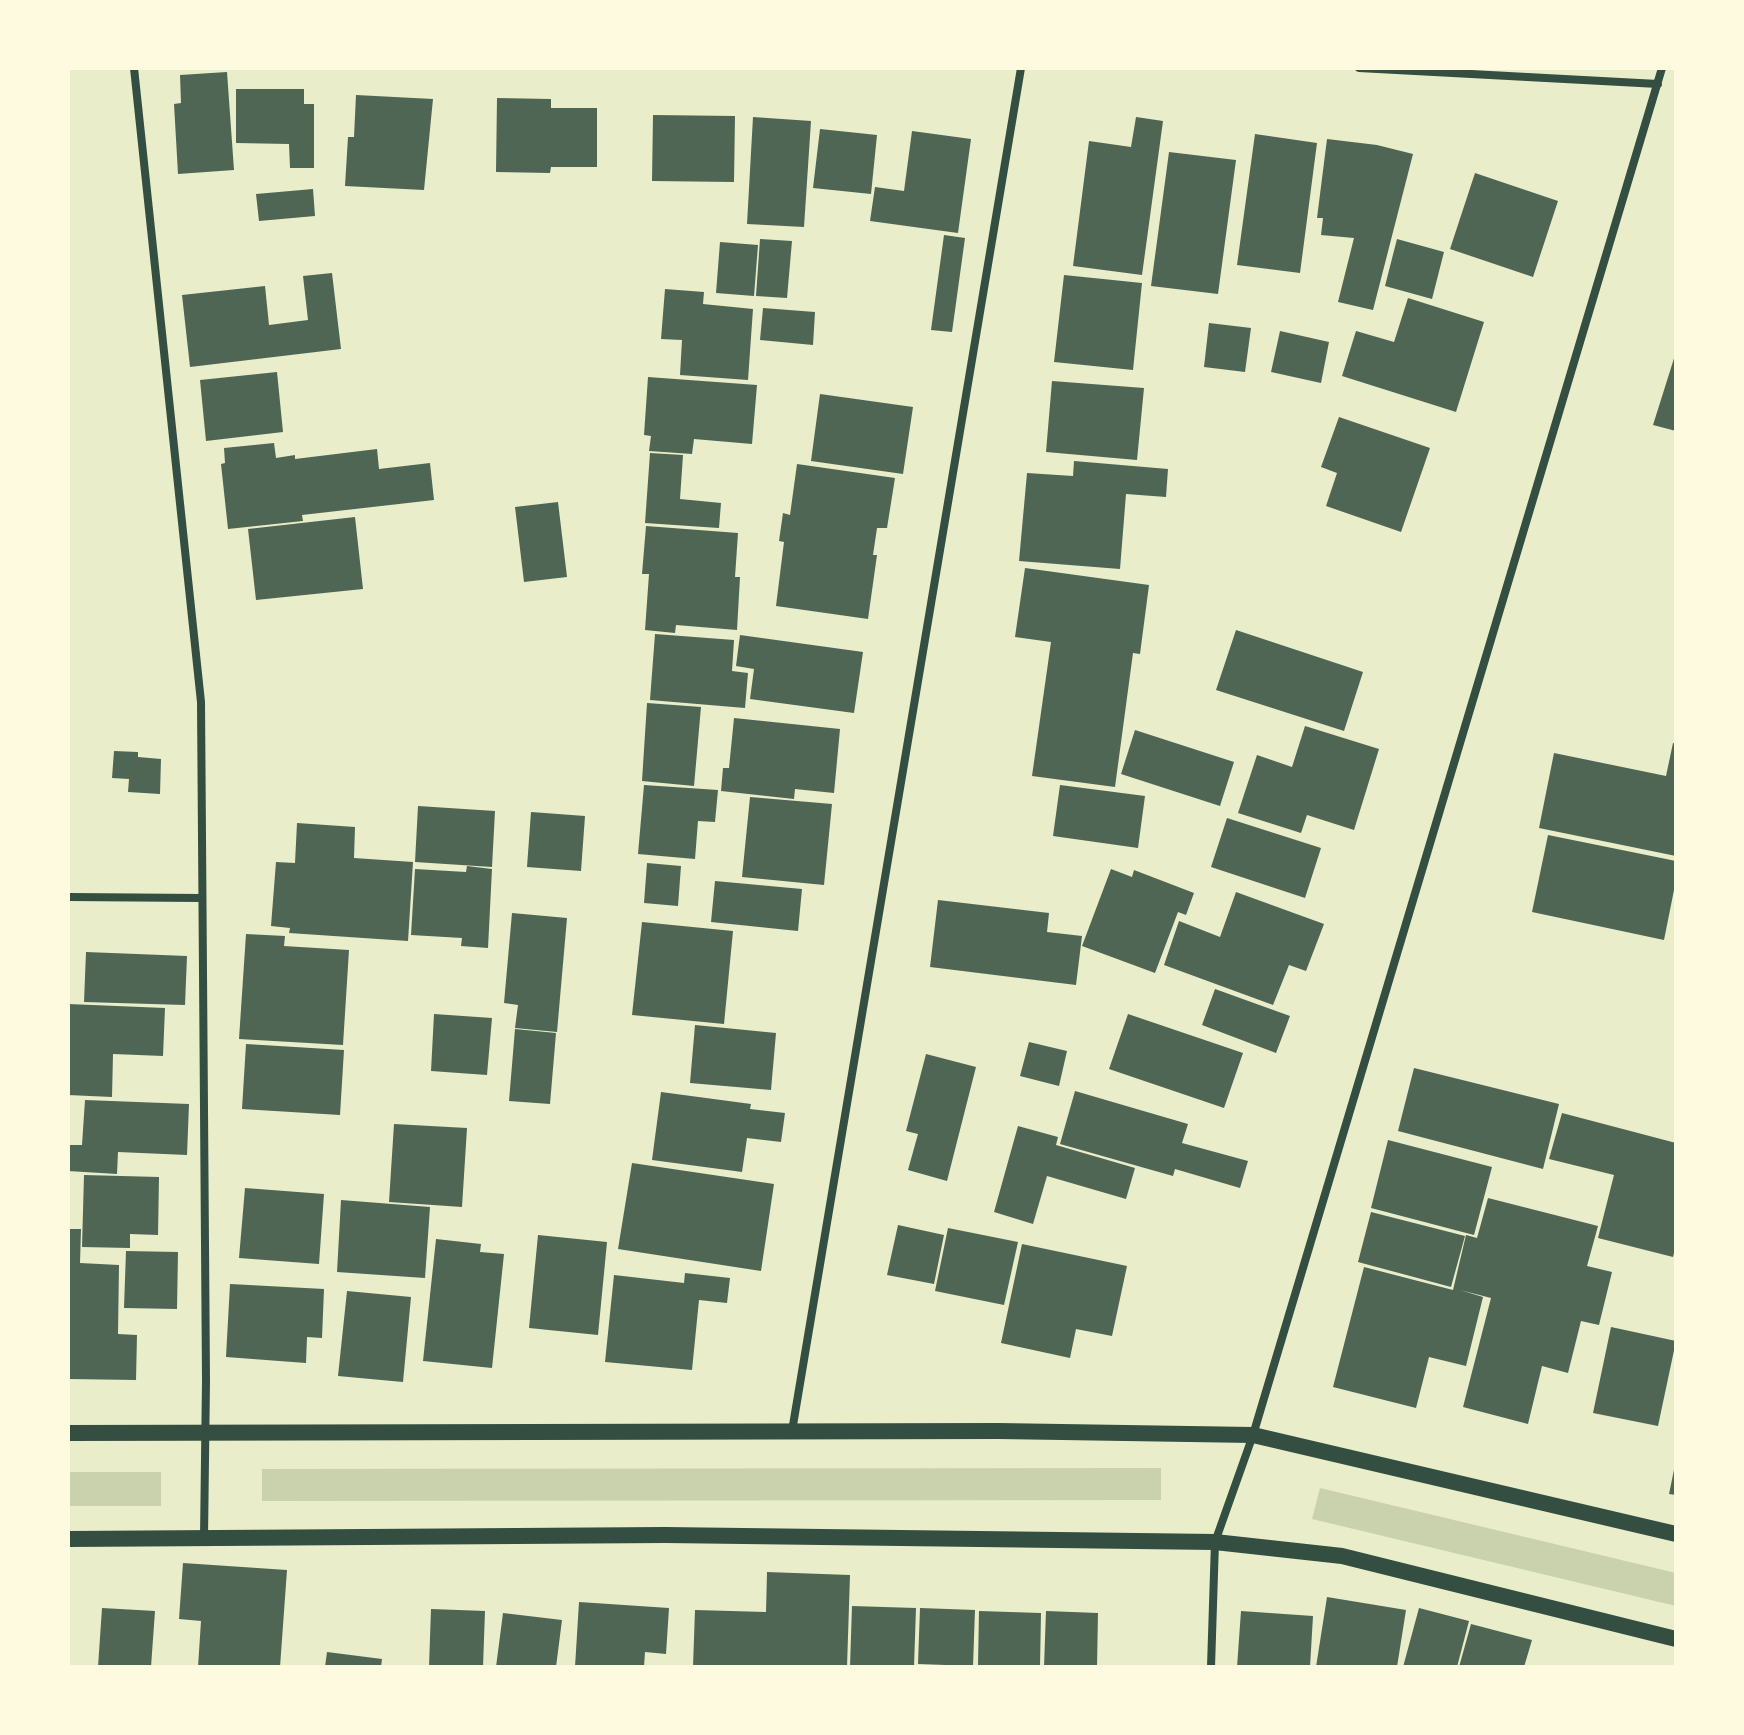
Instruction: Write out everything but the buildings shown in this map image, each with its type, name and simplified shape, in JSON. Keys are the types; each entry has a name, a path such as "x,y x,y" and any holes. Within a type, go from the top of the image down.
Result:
{"main road":[{"path":"68,1433 792,1431 1253,1435 1676,1534"},
{"path":"68,1539 665,1535 1215,1542 1342,1556 1676,1639"}],"street":[{"path":"134,68 201,702 204,1538"},
{"path":"792,1431 1021,68"},
{"path":"1359,68 1658,84"},
{"path":"1211,1667 1215,1542 1253,1435 1662,68"},
{"path":"68,897 202,898"}],"green space":[{"path":"1161,1468 1161,1500 262,1501 262,1469"},
{"path":"68,1472 161,1472 161,1506 68,1506"},
{"path":"1320,1488 1676,1573 1676,1606 1312,1519"}]}
